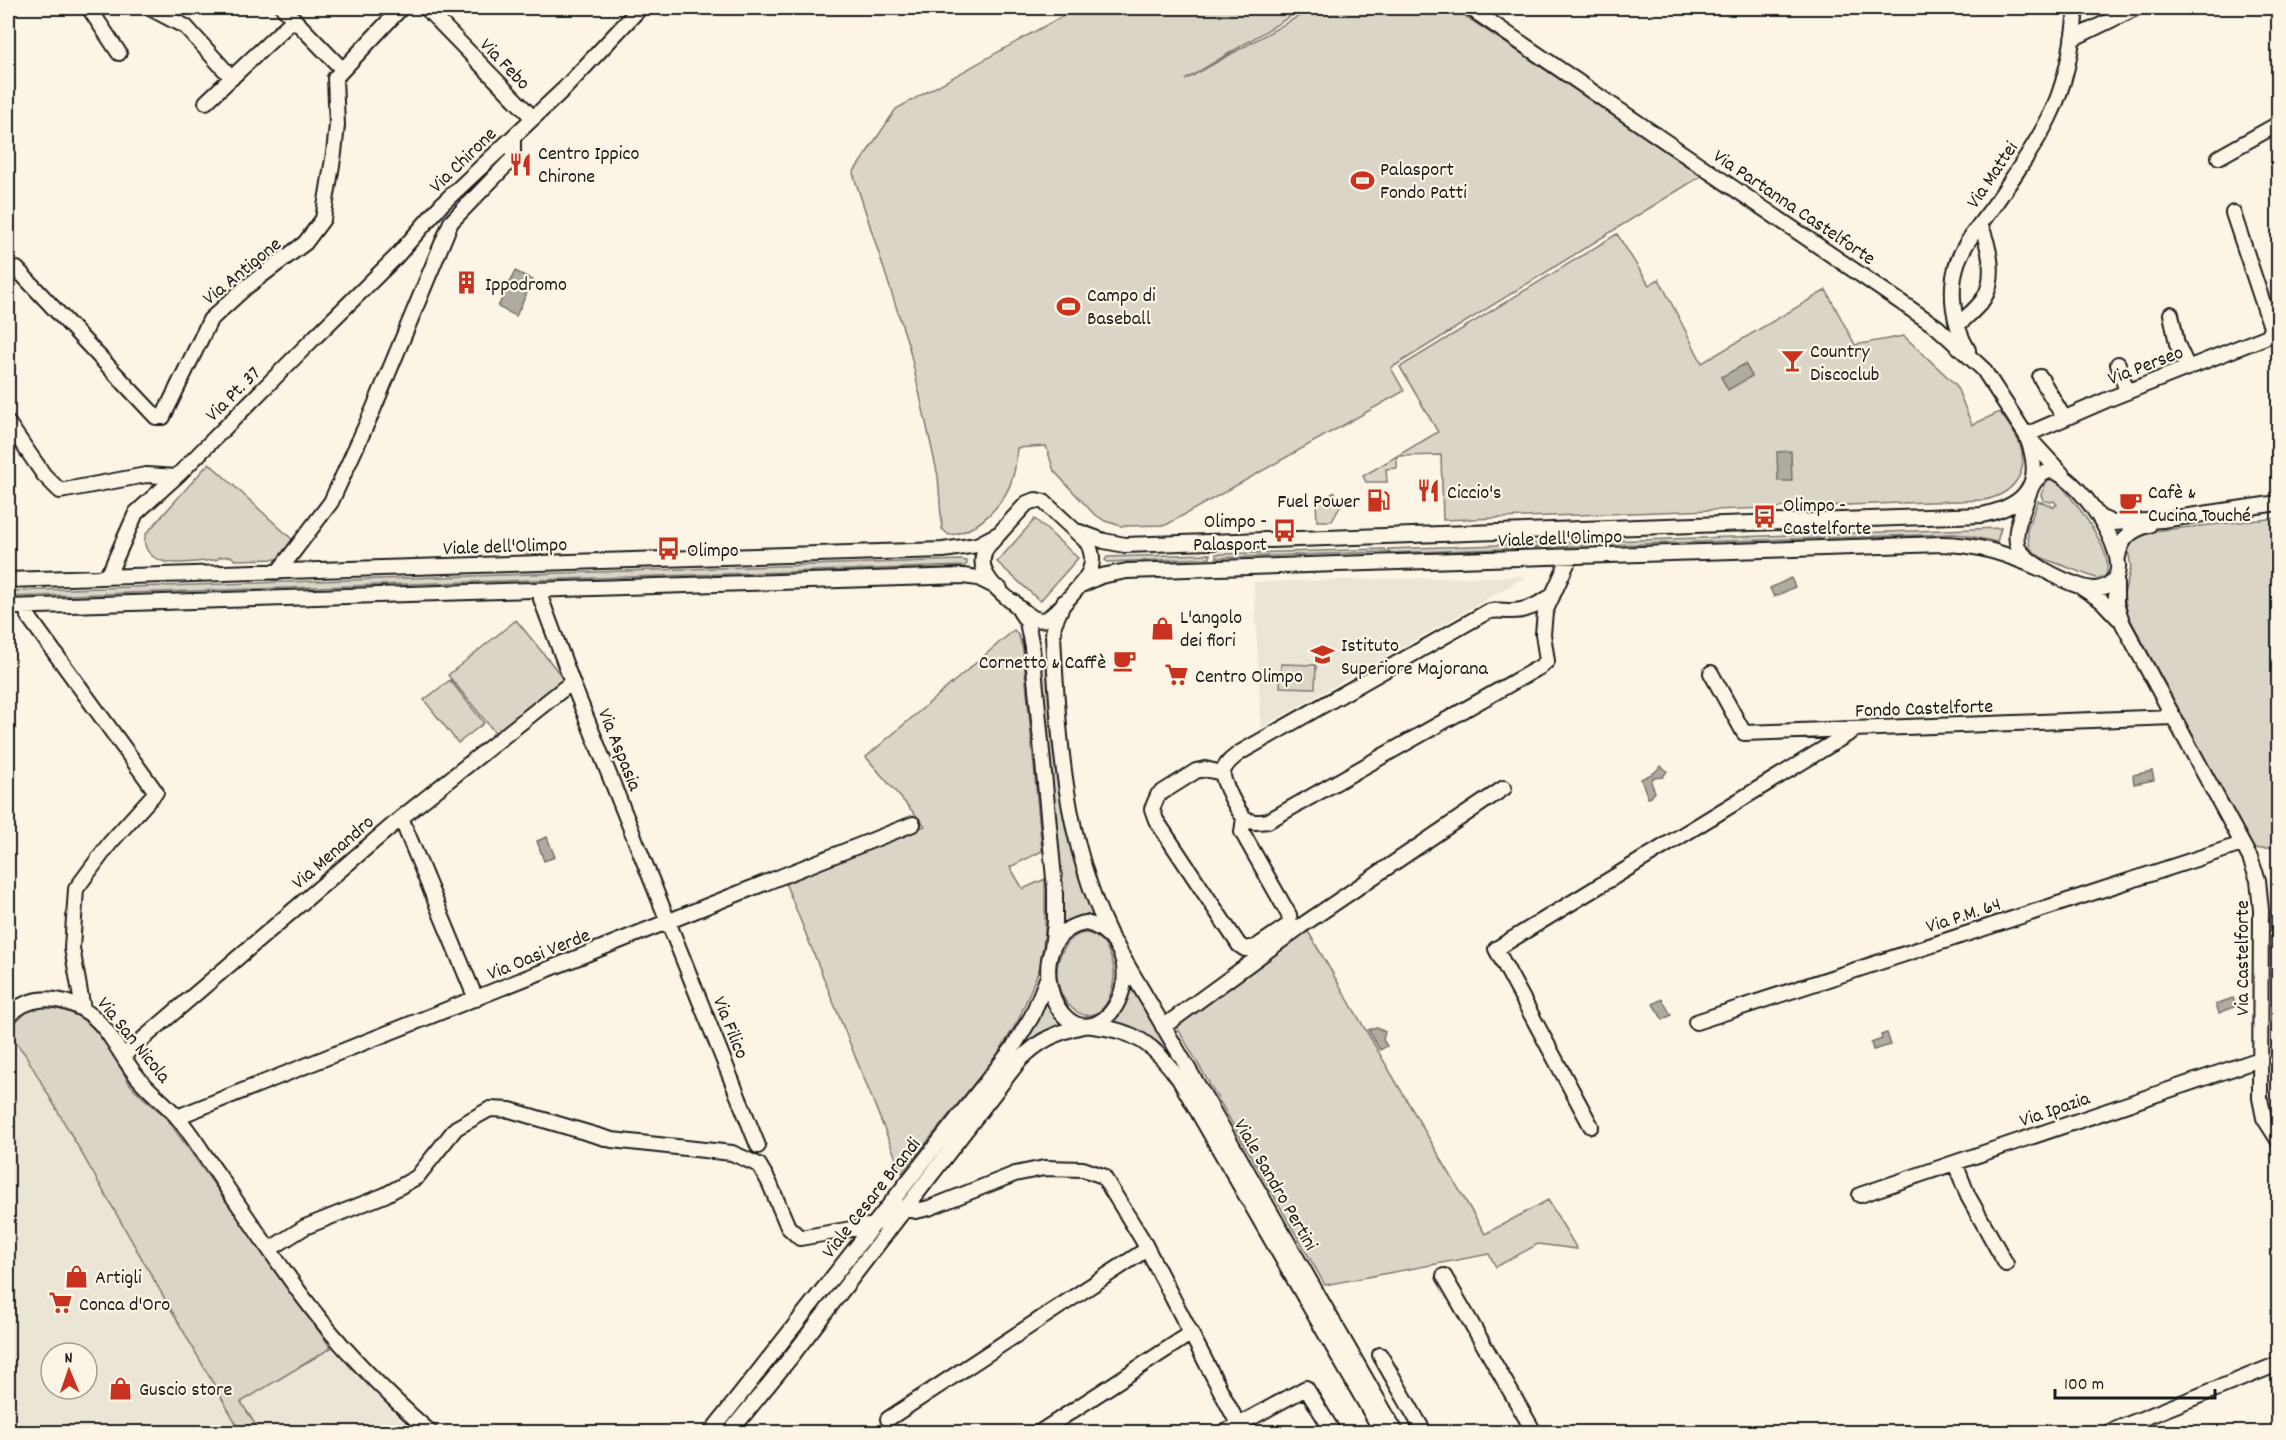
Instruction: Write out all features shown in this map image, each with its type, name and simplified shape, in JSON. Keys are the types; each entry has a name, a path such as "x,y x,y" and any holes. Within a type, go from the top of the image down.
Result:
{"street":[{"path":"89,8 119,52"},
{"path":"150,8 186,27 232,78"},
{"path":"283,8 342,69"},
{"name":"Via Antigone","path":"17,269 156,417 163,417 210,320 245,288 305,243 323,219 337,125 334,78 401,8"},
{"name":"Via Febo","path":"426,8 533,118"},
{"name":"Via Chirone","path":"312,340 396,257 442,204 564,88 640,8"},
{"name":"Via Partanna Castelforte","path":"1470,8 1925,319 1974,359 1995,385 2026,435 2062,474"},
{"name":"Via Mattei","path":"1974,359 1958,326 1953,292 1957,264 1980,224 2020,168 2050,116 2064,79 2076,8"},
{"path":"2072,39 2136,8"},
{"path":"206,102 294,19"},
{"path":"2219,157 2278,124"},
{"path":"278,572 331,502 373,410 451,222 513,158 513,137"},
{"path":"2233,213 2276,332"},
{"path":"1958,326 1984,298 1991,276 1987,241 1980,224"},
{"path":"2171,314 2177,344 2188,368"},
{"name":"Via Perseo","path":"2026,435 2276,332"},
{"name":"Via Pt. 37","path":"178,475 312,340"},
{"path":"2118,364 2127,392"},
{"path":"2040,377 2064,418"},
{"path":"8,423 44,475 60,491 146,475 178,475"},
{"path":"2026,435 2034,464 2031,488"},
{"path":"2052,471 2062,474 2099,517 2110,534 2119,566 2116,577 2106,586 2096,589 2041,569 2024,556 2018,543 2018,526 2036,479 2045,472 2052,471"},
{"path":"105,577 111,569 136,513 178,475"},
{"name":"Viale dell'Olimpo","path":"1074,530 1104,541 1125,544 1968,517 1995,513 2012,506 2031,488"},
{"path":"1036,500 1044,502 1074,530 1090,548 1092,558 1088,575 1050,617 1038,620 1032,617 983,573 982,553 1028,503 1036,500"},
{"path":"2099,517 2113,523 2162,520 2278,503"},
{"path":"2118,557 2128,534 2162,520"},
{"name":"Viale dell'Olimpo","path":"8,580 943,550 978,545 1000,533"},
{"name":"Viale dell'Olimpo","path":"1079,586 1118,571 1956,544 1995,551 2041,569"},
{"path":"1552,596 1532,608 1487,612 1241,752 1227,764 1222,773 1224,783 1244,818 1255,823 1268,821 1540,667 1547,661 1543,634 1545,612 1570,556"},
{"path":"8,608 963,576 978,578 999,589"},
{"name":"Via Castelforte","path":"2116,577 2116,604 2123,624 2254,869 2261,901 2262,1110 2267,1124 2278,1140"},
{"name":"Via Castelforte","path":"2070,581 2102,601 2123,624"},
{"name":"Via Aspasia","path":"541,590 542,599 572,682 669,922"},
{"path":"1014,602 1027,622 1032,647 1055,889 1055,922 1047,979 1053,999 1062,1013 1074,1023 1088,1026 1104,1020 1111,1012 1121,994 1124,980 1122,956 1094,900 1079,855 1068,803 1053,635 1054,624 1064,602"},
{"name":"Via San Nicola","path":"27,607 28,616 156,792 110,843 76,889 72,948 83,1009 97,1020 145,1086 177,1117 335,1339 398,1404 430,1432"},
{"name":"Fondo Castelforte","path":"1711,673 1744,733 2174,717"},
{"name":"Via Menandro","path":"123,1056 401,818 572,682"},
{"path":"1591,1126 1496,949 1856,729"},
{"path":"1222,773 1205,769 1196,771 1158,795 1152,809 1162,830 1239,945 1245,949 1256,947 1280,933 1290,924 1289,915 1242,831 1244,818"},
{"path":"1163,1027 1301,926 1504,788"},
{"path":"401,818 476,999"},
{"name":"Via Oasi Verde","path":"177,1117 913,824"},
{"name":"Via P.M. 64","path":"1696,1022 2242,843"},
{"name":"Via Filico","path":"669,922 759,1146"},
{"path":"1052,948 1064,932 1077,924 1095,925 1110,936"},
{"name":"Viale Sandro Pertini","path":"1122,956 1396,1432"},
{"name":"Viale Cesare Brandi","path":"711,1432 1012,1049 1032,1016 1047,979"},
{"path":"8,1017 15,1008 27,1001 41,999 55,999 83,1009"},
{"name":"Viale Sandro Pertini","path":"1088,1026 1110,1027 1136,1036 1158,1052 1174,1072 1382,1432"},
{"name":"Viale Cesare Brandi","path":"730,1432 903,1208 1030,1049 1051,1035 1088,1026"},
{"name":"Via Ipazia","path":"1860,1195 2260,1059"},
{"path":"270,1249 306,1227 386,1195 417,1177 456,1128 490,1109 510,1110 612,1140 732,1153 759,1165 770,1182 788,1227 800,1238 874,1225 903,1208 916,1211 929,1208 1015,1174 1044,1168 1083,1169 1103,1176 1147,1250 1238,1424"},
{"path":"1955,1162 1968,1196 2006,1264"},
{"path":"888,1419 1147,1250"},
{"path":"1444,1276 1534,1432"},
{"path":"1040,1432 1190,1334"},
{"path":"1380,1355 1424,1432"},
{"path":"2109,1432 2278,1364"},
{"path":"1225,1432 1306,1388 1333,1432"}],"shaded area":[{"path":"1064,8 1304,8 1185,80 1313,8 1453,8 1703,175 1391,368 1404,391 1166,525 1121,526 1105,521 1093,513 1054,471 1046,446 1017,448 1013,476 1004,497 997,506 980,522 960,533 949,535 942,529 938,476 909,347 853,173 896,109 1068,13"},
{"path":"1617,234 1649,285 1659,279 1702,363 1826,290 1855,345 1904,336 1956,385 1972,425 2000,412 2020,445 2022,465 2016,482 2010,488 1984,500 1443,520 1441,455 1397,456 1438,432 1400,367"},
{"path":"515,271 533,280 516,316 498,307"},
{"path":"1745,364 1752,376 1728,390 1721,377"},
{"path":"1791,451 1792,481 1778,481 1777,452"},
{"path":"1397,456 1397,468 1386,469 1387,482 1366,482 1363,476"},
{"path":"209,463 294,541 279,559 235,560 231,556 220,557 216,560 177,563 159,560 151,555 144,541 146,534"},
{"path":"2053,478 2081,510 2100,541 2107,568 2104,577 2096,578 2040,557 2030,548 2027,530 2038,501 2052,507 2057,505 2054,501 2043,500 2041,495 2047,480"},
{"path":"1335,492 1341,505 1332,521 1317,521 1316,503"},
{"path":"2278,518 2278,847 2254,849 2127,613 2124,594 2131,567 2128,549 2133,539 2142,532"},
{"path":"1035,519 1078,558 1040,601 997,562"},
{"path":"2001,528 1997,542 1953,534 1827,538 1827,534"},
{"path":"1823,534 1824,538 1608,545 1608,541"},
{"path":"1604,541 1605,545 1388,553 1388,549"},
{"path":"1385,549 1386,552 1216,558 1216,554"},
{"path":"1210,554 1210,558 1107,562 1105,560 1107,557"},
{"path":"967,561 967,564 964,566 877,569 8,597 8,591"},
{"name":"Istituto Superiore Majorana","path":"1527,576 1261,728 1254,582"},
{"path":"1791,578 1795,587 1774,597 1770,588"},
{"path":"516,620 565,680 497,735 448,675"},
{"path":"1014,630 1019,636 1023,650 1042,851 1010,867 1023,889 1045,879 1045,932 1040,967 1019,1019 998,1054 902,1173 785,882 925,826 866,757"},
{"path":"1281,664 1316,665 1315,688 1280,687"},
{"path":"1040,665 1048,665 1057,763 1066,826 1073,857 1095,919 1063,928"},
{"path":"450,680 484,723 458,743 424,700"},
{"path":"1661,766 1667,771 1663,777 1653,778 1651,782 1655,792 1648,798 1641,779 1654,773"},
{"path":"2152,771 2154,780 2134,784 2133,775"},
{"path":"547,837 555,857 544,861 537,841"},
{"path":"1306,928 1485,1234 1548,1200 1577,1249 1538,1244 1496,1267 1489,1254 1325,1285 1174,1022"},
{"path":"1085,933 1093,935 1105,945 1112,961 1114,977 1105,1004 1095,1014 1084,1015 1072,1008 1063,997 1058,982 1057,965 1068,942 1075,936"},
{"path":"2268,950 2274,950 2274,975 2268,976"},
{"path":"1130,983 1166,1045 1165,1047 1138,1030 1110,1020"},
{"path":"1048,996 1064,1022 1038,1034 1027,1043 1025,1040"},
{"path":"2233,998 2236,1006 2219,1013 2216,1004"},
{"path":"1662,999 1671,1015 1663,1020 1653,1004"},
{"path":"34,1007 71,1013 81,1018 98,1033 130,1084 165,1116 331,1348 241,1402 260,1432 241,1432 25,1054 8,1033 14,1022"},
{"path":"51,1007 75,1014 89,1022 107,1045 131,1084 165,1116 331,1348 391,1410 416,1432 8,1432 8,1034 14,1022"},
{"path":"1376,1027 1385,1032 1383,1040 1387,1046 1380,1050 1368,1030"},
{"path":"1887,1033 1891,1045 1873,1050 1871,1043 1882,1039 1881,1035"}],"place":[{"name":"Centro Ippico Chirone","path":"520,164"},
{"name":"Palasport Fondo Patti","path":"1362,180"},
{"name":"Ippodromo","path":"467,283"},
{"name":"Campo di Baseball","path":"1069,306"},
{"name":"Country Discoclub","path":"1792,361"},
{"name":"Ciccio's","path":"1429,491"},
{"name":"Fuel Power","path":"1378,500"},
{"name":"Cafè & Cucina Touché","path":"2130,503"},
{"name":"Olimpo - Castelforte","path":"1765,516"},
{"name":"Olimpo - Palasport","path":"1285,531"},
{"name":"Olimpo","path":"669,549"},
{"name":"L'angolo dei fiori","path":"1162,628"},
{"name":"Istituto Superiore Majorana","path":"1323,655"},
{"name":"Cornetto & Caffè","path":"1124,661"},
{"name":"Centro Olimpo","path":"1177,675"},
{"name":"Artigli","path":"77,1276"},
{"name":"Conca d'Oro","path":"61,1303"},
{"name":"Guscio store","path":"121,1388"}]}
